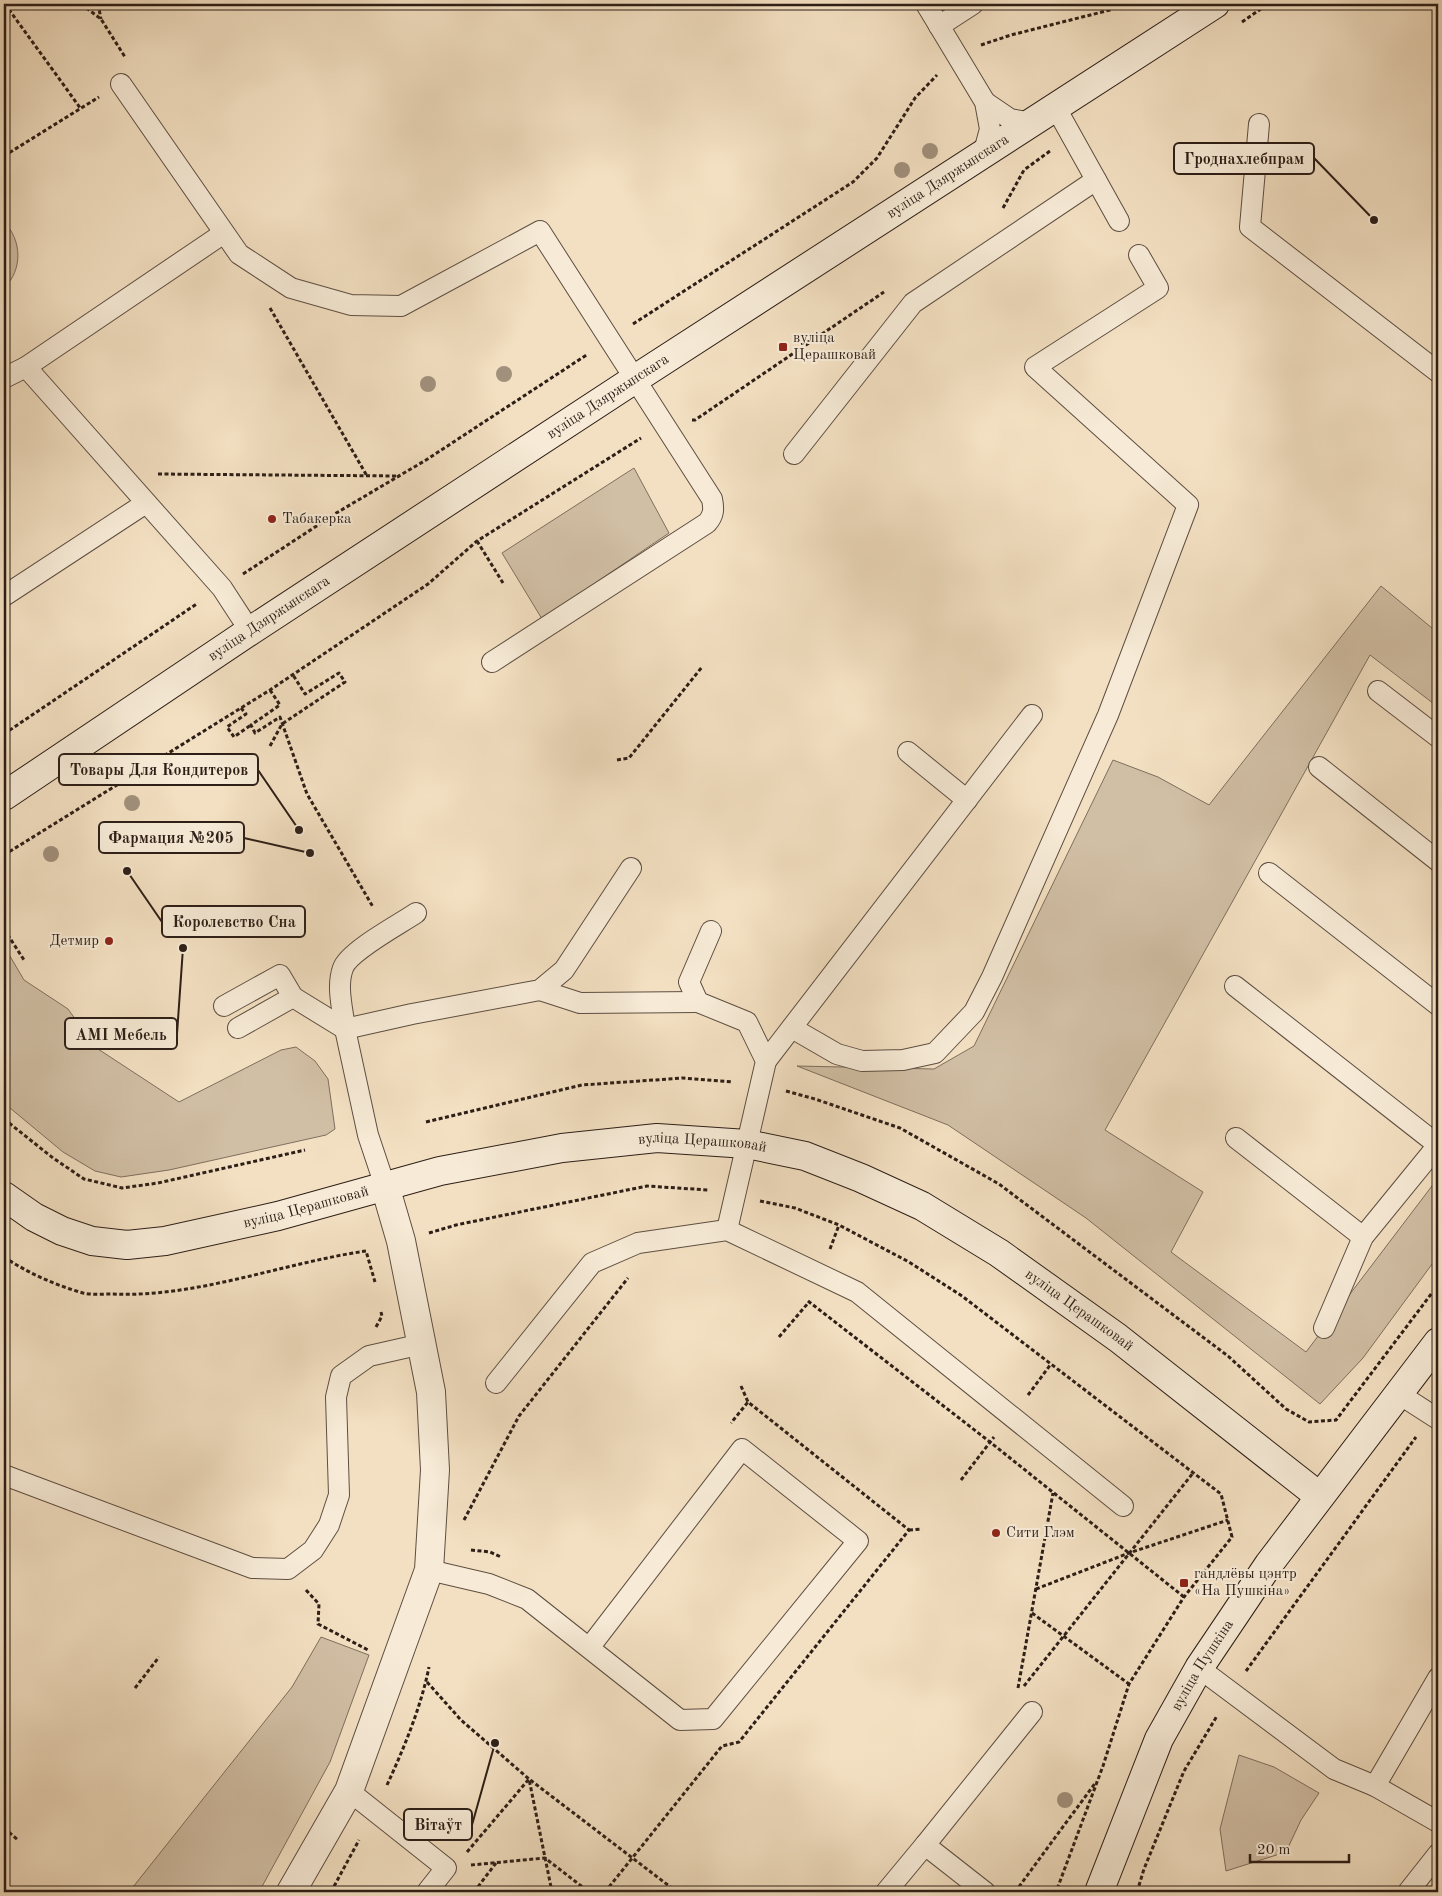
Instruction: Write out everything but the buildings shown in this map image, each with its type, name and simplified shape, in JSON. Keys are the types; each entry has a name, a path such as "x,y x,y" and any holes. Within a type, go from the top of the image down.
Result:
{"street":[{"name":"вуліца Дзяржынскага","path":"4,796 250,631 634,379 1215,4"},
{"name":"вуліца Церашковай","path":"4,1196 34,1217 62,1231 92,1241 127,1245 165,1241 278,1216 385,1186 482,1162 562,1148 657,1138 747,1144 805,1156 861,1178 922,1206 999,1253 1118,1338 1319,1496"},
{"path":"291,1892 349,1791 429,1570 434,1470 431,1392 401,1241 385,1186"},
{"name":"вуліца Пушкіна","path":"1099,1892 1160,1739 1199,1668 1269,1564 1438,1342"}],"lane":[{"path":"926,4 985,102 990,129 983,155"},
{"path":"940,26 973,4"},
{"path":"121,84 238,254 291,288 351,305 401,306 540,230 610,339 712,499 714,507 712,516 707,523 492,662"},
{"path":"985,102 1010,119 1033,123"},
{"path":"1056,108 1119,221"},
{"path":"1259,124 1250,226 1438,372"},
{"path":"794,454 914,303 1096,180"},
{"path":"4,378 26,367 224,233"},
{"path":"792,1028 837,1054 862,1061 903,1060 935,1054 974,1012 992,977 1108,715 1188,505 1036,366 1158,288 1139,255"},
{"path":"26,367 222,588 250,631"},
{"path":"4,596 146,503"},
{"path":"1378,691 1438,737"},
{"path":"727,1230 766,1061 1032,715"},
{"path":"908,752 967,800"},
{"path":"1319,767 1438,862"},
{"path":"540,990 564,970 631,868"},
{"path":"1269,873 1438,1005"},
{"path":"385,1186 368,1135 345,1029 340,988 343,967 355,953 416,913"},
{"path":"698,1002 689,982 711,931"},
{"path":"224,1006 280,975 293,997 345,1029 412,1014 540,990 580,1002 698,1002 747,1022 766,1061"},
{"path":"1235,986 1438,1145 1363,1238 1324,1328"},
{"path":"238,1028 293,997"},
{"path":"1236,1138 1363,1238"},
{"path":"496,1383 592,1263 638,1243 727,1230 857,1292 1123,1506"},
{"path":"4,1475 252,1568 288,1569 312,1550 328,1525 339,1495 336,1397 341,1376 369,1356 422,1344"},
{"path":"1399,1394 1435,1417"},
{"path":"429,1570 489,1584 527,1599 680,1720 713,1719 858,1541 742,1449 589,1648"},
{"path":"1199,1668 1334,1769 1375,1786 1438,1822"},
{"path":"1375,1786 1438,1678"},
{"path":"886,1892 1032,1712"},
{"path":"349,1791 450,1867 427,1892"},
{"path":"925,1845 985,1892"},
{"path":"1408,1892 1438,1854"}],"path":[{"path":"5,4 81,109"},
{"path":"98,4 102,19"},
{"path":"4,734 338,512 426,460 853,182 877,158 916,98 937,74 959,58 982,45 1010,35 1110,10 1124,4"},
{"path":"4,156 121,84"},
{"path":"268,305 367,476"},
{"path":"120,474 400,476"},
{"path":"476,542 503,583"},
{"path":"617,760 629,758 702,667"},
{"path":"270,746 282,724 345,682 339,673 305,694 293,675"},
{"path":"241,708 246,714 227,728 234,737 280,705 270,690"},
{"path":"251,725 255,733 280,717 307,794 388,931"},
{"path":"4,929 24,960"},
{"path":"4,1118 53,1158 84,1179 122,1188 158,1183 305,1150"},
{"path":"830,1250 839,1225"},
{"path":"4,1257 28,1273 84,1293 137,1295 200,1286 330,1256 366,1251 377,1289"},
{"path":"464,1520 519,1416 630,1276"},
{"path":"1286,1409 1309,1422 1336,1420 1438,1285"},
{"path":"802,1296 1184,1597"},
{"path":"373,1332 382,1316 381,1308"},
{"path":"1031,1390 1051,1364"},
{"path":"742,1386 748,1402 909,1530 922,1529"},
{"path":"730,1424 748,1402"},
{"path":"1137,1892 1144,1869 1184,1771 1231,1692 1435,1417"},
{"path":"1053,1492 1017,1695 1192,1473"},
{"path":"1056,1892 1099,1778 1128,1684 1184,1597 1232,1537 1221,1494"},
{"path":"1036,1589 1129,1553 1228,1520"},
{"path":"605,1892 722,1746 739,1742 909,1530"},
{"path":"466,1549 490,1552 507,1560"},
{"path":"1032,1613 1128,1684"},
{"path":"318,1624 426,1681 461,1720 529,1779 677,1892"},
{"path":"135,1688 159,1657"},
{"path":"1015,1892 1099,1778"},
{"path":"529,1779 552,1892"},
{"path":"450,1867 529,1779"},
{"path":"4,1828 18,1840"},
{"path":"450,1867 545,1858 589,1892"},
{"path":"474,1892 497,1863"}],"shaded area":[{"path":"4,222 14,237 18,255 15,273 4,288"},
{"path":"634,468 669,533 542,619 502,553"},
{"path":"1381,586 1438,633 1438,707 1370,655 1105,1130 1203,1192 1171,1252 1306,1352 1438,1178 1438,1256 1363,1358 1320,1404 1086,1218 948,1125 797,1066 934,1069 974,1046 1113,760 1158,777 1209,805"},
{"path":"4,946 24,980 68,1009 95,1047 179,1102 281,1050 296,1047 315,1061 328,1079 335,1129 326,1135 169,1170 121,1177 95,1171 63,1152 4,1103"},
{"path":"321,1637 369,1655 330,1762 259,1892 129,1892 292,1687"},
{"path":"1239,1755 1274,1767 1319,1793 1301,1820 1286,1852 1226,1871 1220,1829"}],"place":[{"name":"Гроднахлебпрам","path":"1374,220"},
{"name":"вуліца Церашковай","path":"783,347"},
{"name":"Табакерка","path":"272,519"},
{"name":"Товары Для Кондитеров","path":"299,830"},
{"name":"Фармация №205","path":"310,853"},
{"name":"Королевство Сна","path":"127,871"},
{"name":"Детмир","path":"109,941"},
{"name":"AMI Мебель","path":"183,948"},
{"name":"Сити Глэм","path":"996,1533"},
{"name":"гандлёвы цэнтр «На Пушкіна»","path":"1184,1583"},
{"name":"Вітаўт","path":"495,1743"}]}
